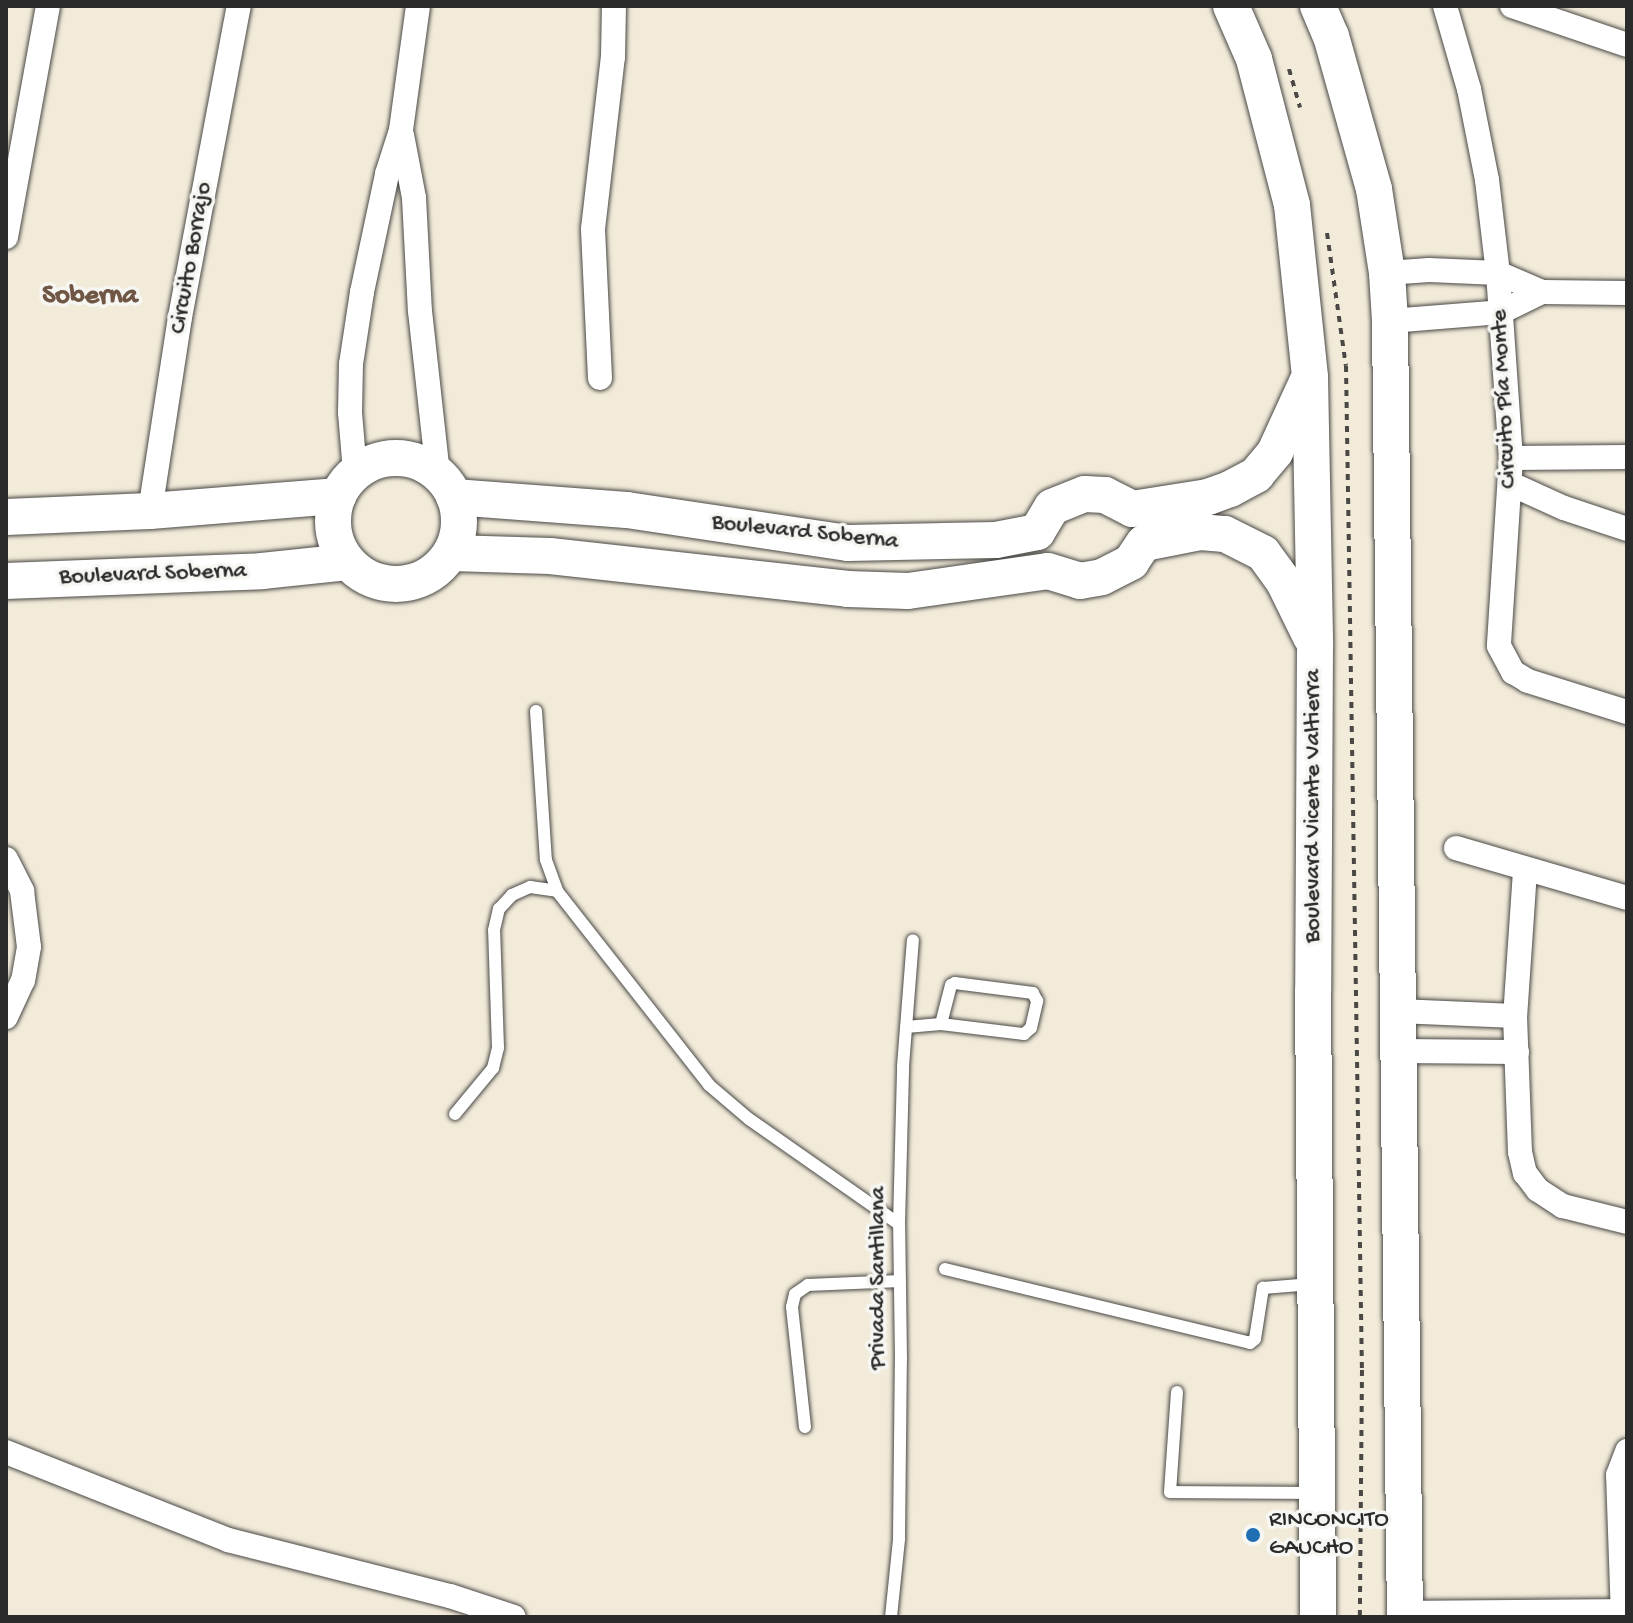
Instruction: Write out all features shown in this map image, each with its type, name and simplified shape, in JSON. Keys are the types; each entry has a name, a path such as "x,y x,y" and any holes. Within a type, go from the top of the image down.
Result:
{"main road":[{"name":"Boulevard Vicente Valtierra","path":"1231,6 1254,59 1292,205 1310,377 1315,646 1318,1617"},
{"path":"1318,6 1331,36 1367,162 1387,273 1390,321 1405,1615"},
{"path":"1048,571 1037,532 1052,507 1085,494 1105,495 1132,509 1208,497 1256,475 1275,452 1310,377"},
{"path":"397,458 419,462 446,485 459,516 451,553 438,568 422,580 402,585 382,583 363,575 348,562 336,541 333,518 347,484 374,461 397,458"},
{"path":"6,517 150,511 347,484"},
{"name":"Boulevard Soberna","path":"446,485 848,543 996,540 1037,532"},
{"path":"1132,509 1144,543 1200,532 1225,534 1247,542 1263,553 1284,582 1315,646"},
{"name":"Boulevard Soberna","path":"451,553 550,556 848,589 893,590 964,586 1048,571 1080,581 1102,577 1131,562 1144,543"},
{"name":"Boulevard Soberna","path":"6,581 262,571 348,562"}],"street":[{"path":"6,237 48,6"},
{"name":"Circuito Borrajo","path":"150,511 180,317 239,6"},
{"path":"347,484 351,364 362,292 387,174 401,130 418,6"},
{"path":"600,378 593,229 613,57 614,6"},
{"name":"Circuito Pía Monte","path":"1447,6 1469,89 1487,180 1498,273 1511,484 1497,634 1505,661 1528,681 1627,712"},
{"path":"1515,7 1627,45"},
{"path":"401,130 414,198 421,325 446,485"},
{"path":"1387,273 1429,270 1498,273 1542,292 1627,293"},
{"path":"1390,321 1501,312 1542,292"},
{"path":"1511,458 1627,457"},
{"path":"1511,484 1564,508 1627,529"},
{"path":"1456,848 1525,871 1627,898"},
{"path":"6,859 22,891 29,947 23,980 6,1017"},
{"path":"1525,871 1515,1016 1520,1152 1525,1173 1538,1190 1563,1206 1627,1222"},
{"path":"1398,1011 1515,1016"},
{"path":"1399,1051 1517,1052"},
{"path":"1405,1615 1622,1614 1618,1475 1627,1451"},
{"path":"6,1452 228,1540 450,1596 514,1617"}],"lane":[{"path":"536,711 546,860 557,891 709,1085 749,1119 899,1224"},
{"path":"455,1114 493,1068 498,1048 494,930 499,909 512,895 530,887 557,891"},
{"name":"Privada Santillana","path":"891,1617 899,1539 899,1224 906,1027 913,940"},
{"path":"906,1027 941,1024 1024,1034 1031,1028 1037,1001 1033,993 955,983 951,985 941,1024"},
{"path":"945,1269 1250,1343 1255,1339 1263,1288 1315,1284"},
{"path":"805,1427 792,1307 795,1294 808,1285 900,1281"},
{"path":"1177,1392 1170,1492 1316,1493"}],"place":[{"name":"RINCONCITO GAUCHO","path":"1253,1535"}],"district":[{"name":"Soberna","path":"90,297"}]}
